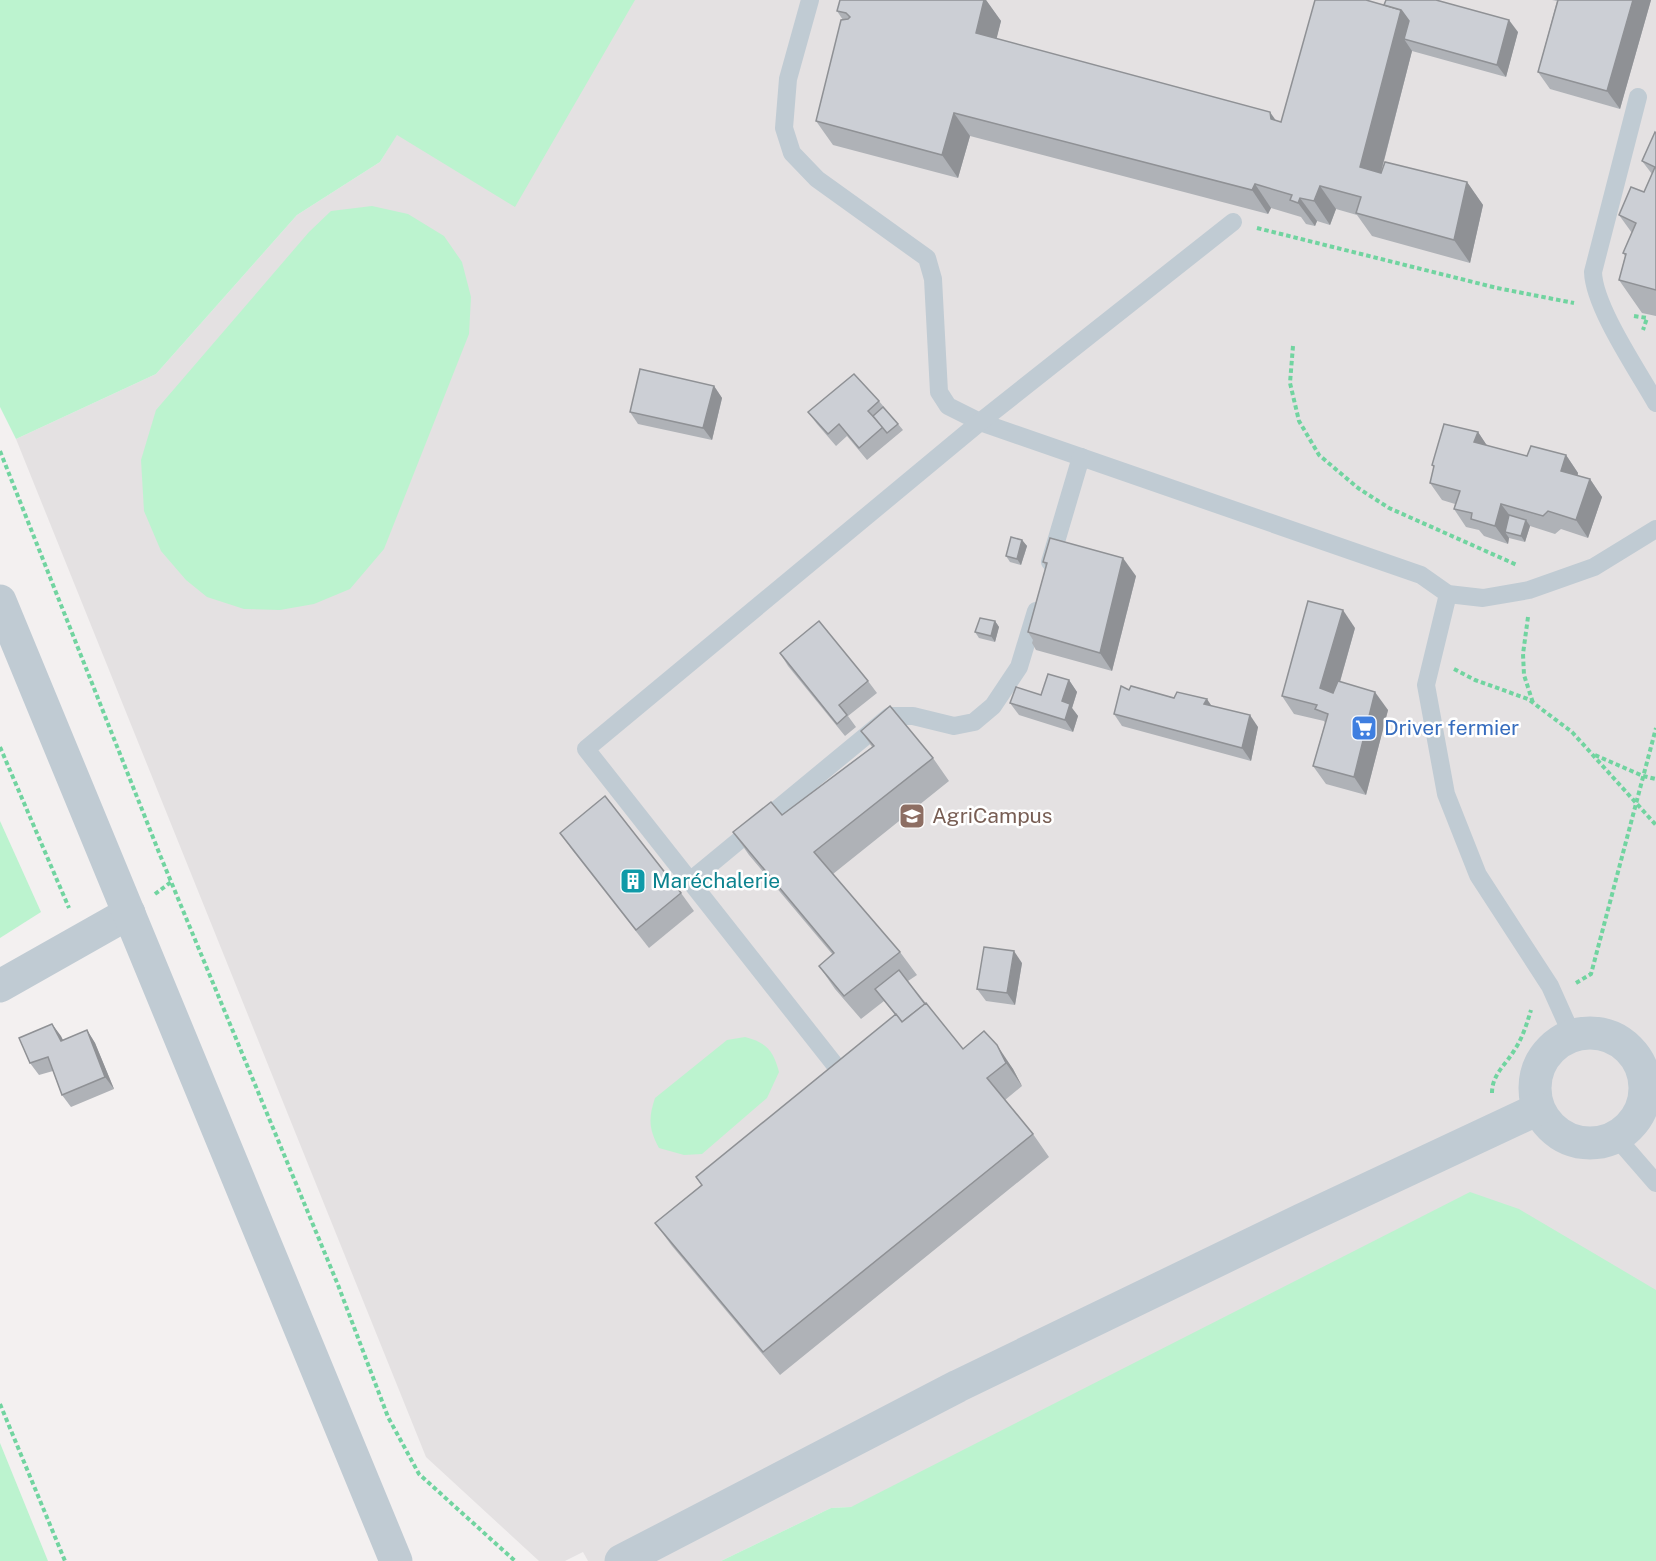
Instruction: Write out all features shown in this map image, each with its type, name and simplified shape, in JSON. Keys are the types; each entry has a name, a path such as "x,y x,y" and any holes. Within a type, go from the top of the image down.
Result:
{"street":[{"path":"0,601 396,1561"},
{"path":"0,986 129,914"},
{"path":"1590,1033 1607,1035 1623,1044 1650,1071 1641,1110 1631,1126 1616,1137 1598,1143 1579,1143 1570,1140 1562,1137 1547,1125 1538,1109 1534,1091 1536,1073 1543,1057 1556,1044 1572,1035 1590,1033"},
{"path":"621,1561 969,1381 1301,1220 1538,1109"}],"lane":[{"path":"810,0 788,79 784,128 792,153 817,179 927,258 933,279 939,392 948,406 980,422 1421,575 1448,594 1483,598 1529,590 1593,567 1656,529"},
{"path":"1638,97 1593,272 1593,284 1603,309 1656,404"},
{"path":"835,1065 586,749 980,422 1233,222"},
{"path":"690,881 890,716 913,716 954,726 974,722 993,706 1019,668 1081,457"},
{"path":"1448,594 1426,685 1446,794 1478,875 1550,986 1572,1035"},
{"path":"1616,1137 1656,1183"}],"path":[{"path":"1233,222 1497,288 1647,318 1640,339"},
{"path":"1293,346 1290,383 1299,421 1319,455 1358,488 1389,508 1517,565 1524,572 1529,590 1529,615 1523,654 1524,675 1533,703"},
{"path":"1,455 164,864 338,1285 388,1417 419,1474 515,1561"},
{"path":"1433,657 1475,680 1528,699 1572,732 1656,825"},
{"path":"1503,1126 1492,1100 1492,1082 1515,1050 1532,1008 1591,974 1656,728"},
{"path":"0,747 83,939"},
{"path":"1592,754 1643,776 1656,779"},
{"path":"0,1404 65,1561"}],"shaded area":[{"name":"AgriCampus","path":"479,0 1656,0 1656,1290 851,1507 831,1508 721,1561 588,1561 583,1552 565,1561 539,1561 426,1457 16,439 156,374 297,215 380,162"}],"green space":[{"path":"0,0 635,0 515,207 397,135 380,162 297,215 156,374 16,439 0,407"},
{"path":"372,206 408,214 444,236 462,262 471,297 469,334 384,549 350,589 314,604 280,610 244,609 207,597 186,580 161,551 144,511 141,460 156,410 309,232 331,211"},
{"path":"0,821 41,912 0,938"},
{"path":"745,1037 764,1045 777,1064 779,1072 767,1098 702,1154 684,1155 659,1148 651,1124 651,1112 655,1098 727,1040"},
{"path":"1470,1192 1519,1209 1656,1290 1656,1561 721,1561 831,1508 851,1507"},
{"path":"0,1443 48,1561 0,1561"}],"building":[{"path":"840,0 984,0 976,33 1270,112 1271,119 1281,122 1315,0 1366,0 1401,10 1360,167 1381,173 1385,162 1467,182 1454,240 1356,213 1361,197 1320,186 1314,201 1300,198 1298,203 1290,200 1292,195 1255,184 1252,190 954,113 942,155 816,121 841,20 850,17 846,13 837,11"},
{"path":"1386,0 1436,0 1509,20 1497,65 1404,39 1409,21 1401,10 1384,5"},
{"path":"1558,0 1633,0 1607,91 1538,72"},
{"path":"1655,132 1656,290 1619,280 1626,254 1623,253 1636,223 1619,215 1631,187 1644,192 1655,167 1642,161"},
{"path":"640,369 714,386 703,428 630,412"},
{"path":"854,374 879,401 868,411 883,427 859,448 839,424 828,434 808,412"},
{"path":"883,407 898,424 887,433 873,416"},
{"path":"1444,424 1478,432 1474,442 1527,456 1531,446 1566,455 1561,471 1590,479 1576,520 1548,511 1543,516 1501,504 1495,526 1471,519 1472,513 1454,509 1460,491 1430,483 1434,466 1432,465"},
{"path":"1509,515 1526,520 1521,536 1505,532"},
{"path":"1011,537 1022,540 1017,559 1006,556"},
{"path":"1050,538 1123,558 1100,653 1028,632 1047,563 1043,562"},
{"path":"1308,601 1343,610 1320,688 1333,693 1338,681 1375,692 1354,777 1313,766 1328,714 1315,709 1317,705 1282,696"},
{"path":"980,618 995,621 991,636 975,632"},
{"path":"819,621 868,681 839,705 847,715 837,724 780,653"},
{"path":"1048,674 1069,680 1062,701 1070,704 1065,720 1010,703 1016,687 1041,695"},
{"path":"1121,686 1129,690 1131,686 1174,698 1177,692 1207,699 1204,704 1250,715 1242,748 1114,714"},
{"path":"890,706 933,758 814,852 900,952 844,996 819,966 834,953 733,832 771,802 782,815 874,746 861,731"},
{"name":"Maréchalerie","path":"605,796 681,893 636,930 560,833"},
{"path":"984,947 1014,951 1007,993 977,989"},
{"path":"899,970 925,1004 902,1022 875,989"},
{"path":"926,1003 963,1049 984,1031 997,1045 1006,1063 987,1078 1033,1134 763,1352 655,1223 702,1185 696,1177 896,1014 902,1022"},
{"path":"52,1024 61,1041 87,1030 105,1077 62,1095 48,1057 30,1063 19,1038"}],"place":[{"name":"Driver fermier","path":"1364,728"},
{"name":"AgriCampus","path":"912,816"},
{"name":"Maréchalerie","path":"633,881"}]}
